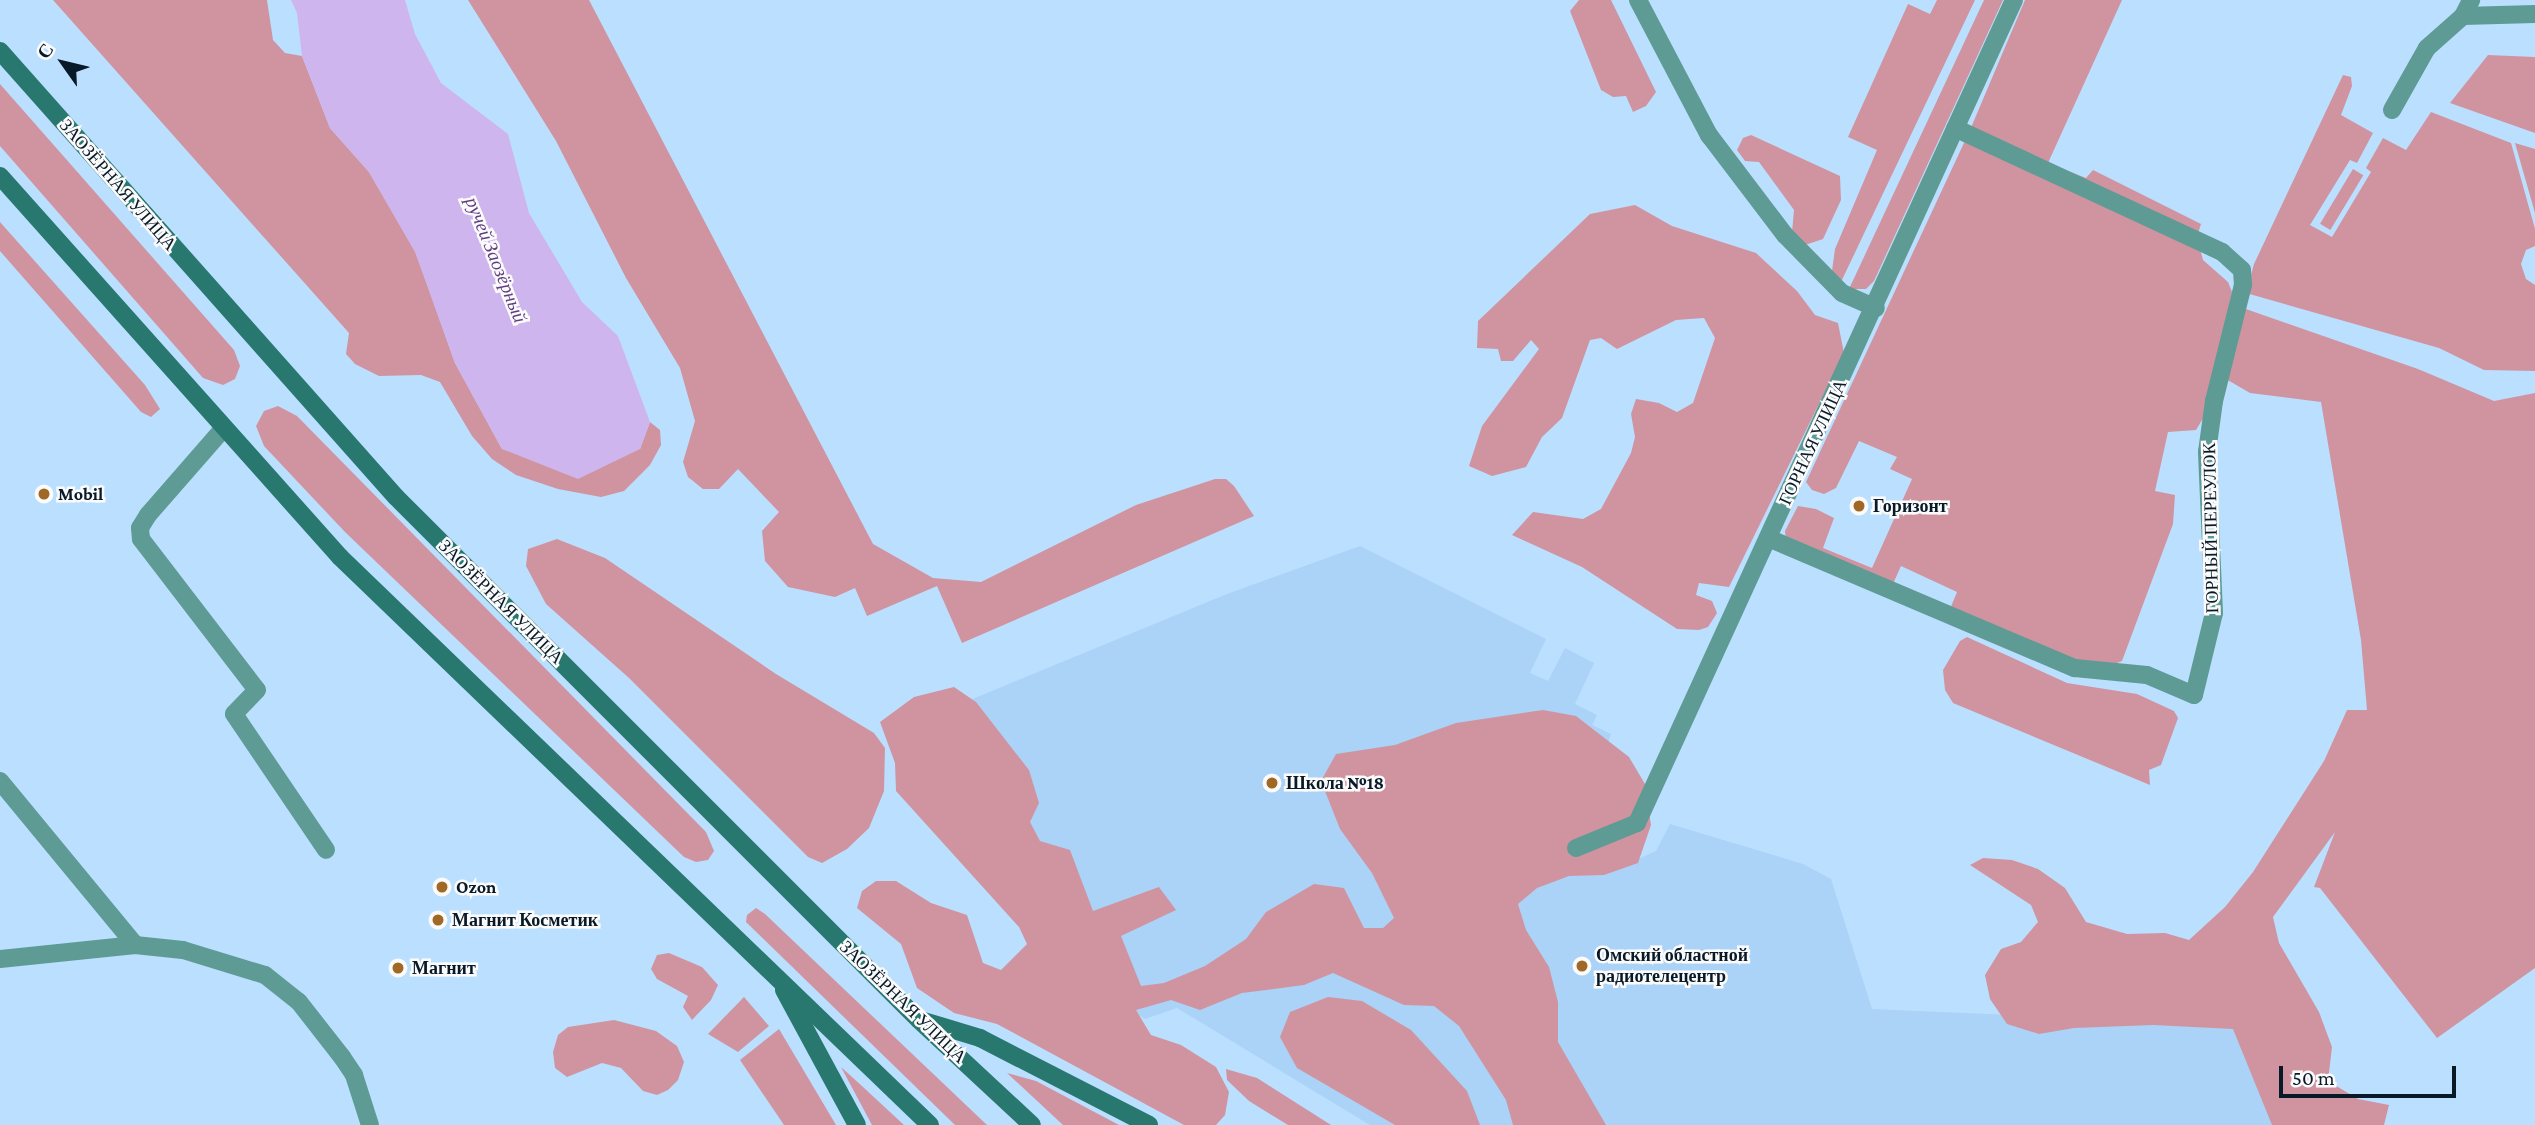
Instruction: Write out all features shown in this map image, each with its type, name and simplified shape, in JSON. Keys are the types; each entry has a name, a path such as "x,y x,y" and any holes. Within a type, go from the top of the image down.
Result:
{"main road":[{"name":"ЗАОЗЁРНАЯ УЛИЦА","path":"0,51 396,496 919,1020 1031,1125"},
{"path":"0,176 340,557 930,1125"},
{"path":"778,977 857,1125"},
{"path":"919,1020 980,1038 1149,1125"}],"street":[{"path":"1638,0 1709,135 1776,224 1842,293 1876,308"},
{"name":"ГОРНАЯ УЛИЦА","path":"1576,848 1637,823 1876,308 2014,0"},
{"path":"2392,110 2427,48 2467,8 2535,14"},
{"name":"ГОРНЫЙ ПЕРЕУЛОК","path":"1768,538 2075,668 2147,675 2194,695 2214,613 2207,452 2214,401 2244,285 2242,270 2222,252 1955,128"},
{"path":"223,429 148,515 140,528 141,538 257,690 234,714 326,850"},
{"path":"0,782 135,944"},
{"path":"0,959 135,944 220,960 282,985 322,1030 354,1075 370,1125"}],"shaded area":[{"path":"53,0 267,0 273,40 285,53 302,56 330,128 369,172 416,253 455,363 502,449 640,449 650,422 660,430 661,445 650,465 624,491 601,497 558,489 516,475 492,459 472,436 440,382 421,375 379,376 355,364 346,354 349,333"},
{"path":"468,0 589,0 873,544 933,578 981,582 1136,505 1215,479 1226,479 1234,486 1254,516 962,643 937,586 867,616 855,588 835,597 788,587 765,561 762,531 779,512 738,469 719,489 703,489 688,477 683,462 695,421 680,368 626,278 556,141"},
{"path":"1579,0 1611,0 1656,92 1646,106 1633,112 1626,96 1613,97 1601,90 1570,11"},
{"path":"1937,0 1975,0 1841,282 1832,271 1835,249 1877,150 1848,137 1908,4 1930,14"},
{"path":"1984,0 2003,0 1874,281 1866,289 1849,289"},
{"path":"2025,0 2122,0 2048,163 2086,178 2093,170 2201,224 2197,237 2203,260 2228,282 2232,292 2205,415 2196,430 2168,432 2155,491 2175,495 2173,524 2122,661 2105,668 2075,665 1950,609 1957,592 1901,566 1892,586 1786,541 1785,531 1798,506 1816,509 1834,518 1823,548 1872,568 1912,479 1890,469 1897,457 1859,441 1836,488 1824,494 1812,490 1806,482 1970,130"},
{"path":"2488,55 2535,57 2535,133 2450,103"},
{"path":"2343,75 2351,77 2352,86 2341,115 2373,133 2357,163 2350,160 2310,225 2332,237 2371,172 2366,168 2383,138 2406,150 2431,112 2511,143 2535,229 2535,246 2526,250 2521,264 2526,279 2535,285 2535,371 2484,370 2439,348 2246,293 2254,264"},
{"path":"0,84 234,350 240,366 235,379 223,385 203,378 0,146"},
{"path":"1751,135 1840,176 1841,200 1823,239 1805,245 1792,232 1794,210 1759,162 1745,161 1737,150 1743,138"},
{"path":"2515,143 2535,149 2535,213"},
{"path":"2353,169 2363,175 2330,230 2320,224"},
{"path":"1635,205 1672,226 1756,253 1797,291 1815,315 1838,323 1844,353 1729,587 1699,583 1696,595 1712,601 1717,613 1708,627 1699,630 1677,629 1582,567 1512,535 1533,512 1583,519 1601,509 1631,453 1635,437 1631,414 1636,399 1659,403 1677,412 1693,403 1715,338 1704,318 1676,320 1617,349 1601,338 1590,340 1562,418 1542,437 1526,467 1492,476 1469,466 1482,426 1539,349 1531,340 1513,361 1501,361 1498,349 1477,348 1478,321 1590,214"},
{"path":"0,222 145,385 160,409 151,417 141,412 0,251"},
{"path":"2243,308 2418,369 2494,401 2535,393 2535,968 2437,1038 2320,888 2314,887 2335,832 2273,917 2279,943 2319,1012 2332,1047 2328,1081 2358,1099 2389,1105 2384,1125 2272,1125 2233,1029 2153,1025 2074,1028 2039,1034 2007,1024 1990,999 1985,975 2001,949 2021,942 2038,922 2031,905 1970,865 1983,858 2012,860 2038,869 2065,888 2086,922 2127,934 2165,933 2189,940 2225,907 2253,872 2324,761 2347,710 2367,710 2361,640 2321,402 2250,393 2226,379"},
{"path":"278,406 297,416 706,832 714,851 708,860 696,862 684,857 345,532 264,446 256,426 264,411"},
{"path":"557,539 605,558 776,674 874,733 885,748 884,791 869,828 847,849 822,863 808,857 629,678 546,604 526,566 528,549"},
{"path":"1360,546 1546,639 1530,673 1548,681 1565,648 1594,663 1575,704 1597,715 1592,725 1611,734 1577,832 1621,867 1656,851 1670,824 1803,864 1831,879 1872,1009 2266,1026 2308,1125 1370,1125 1177,1008 1145,1019 1071,970 912,724 1227,594"},
{"path":"1967,637 2067,683 2137,694 2174,711 2178,718 2161,765 2149,770 2150,785 1953,703 1945,690 1943,670 1960,641"},
{"path":"954,687 976,702 1029,770 1039,803 1030,822 1040,841 1070,850 1093,911 1159,887 1176,910 1121,936 1141,986 1164,983 1205,966 1246,939 1266,912 1314,884 1344,888 1364,928 1383,928 1394,918 1372,873 1340,829 1321,781 1336,754 1395,745 1456,723 1543,710 1576,716 1629,757 1645,784 1651,825 1638,863 1604,875 1569,876 1537,888 1518,904 1526,930 1549,967 1558,1002 1558,1042 1606,1125 1513,1125 1506,1100 1459,1026 1434,1006 1404,1005 1333,973 1304,985 1242,993 1200,1010 1171,1000 1136,1010 1151,1035 1181,1045 1216,1067 1229,1092 1225,1115 1216,1125 1184,1125 997,1024 954,1013 917,988 901,944 857,908 862,891 876,881 896,881 931,903 967,915 983,963 1001,970 1027,944 1019,927 896,791 895,763 880,722 914,697"},
{"path":"756,908 987,1125 955,1125 746,922 747,915"},
{"path":"669,953 702,967 718,985 711,1000 692,1020 683,1007 688,996 657,979 651,969 657,955"},
{"path":"744,997 769,1026 738,1052 708,1034"},
{"path":"1328,997 1362,1001 1411,1030 1467,1091 1480,1125 1395,1125 1297,1068 1280,1037 1290,1012"},
{"path":"614,1020 656,1031 677,1046 684,1062 678,1080 668,1090 657,1095 643,1091 621,1068 602,1063 567,1077 555,1068 553,1052 558,1035 568,1027"},
{"path":"779,1029 836,1125 784,1125 740,1060"},
{"path":"841,1067 863,1087 904,1125 872,1125"},
{"path":"1226,1069 1257,1078 1331,1125 1288,1125 1249,1101 1227,1080"},
{"path":"1007,1073 1036,1081 1119,1125 1063,1125"}],"water":[{"name":"ручей Заозёрный","path":"291,0 405,0 415,34 441,83 508,134 529,213 582,302 618,336 650,422 640,449 578,479 502,449 455,363 415,252 369,172 330,128 302,56 297,13"}],"place":[{"name":"Mobil","path":"44,494"},
{"name":"Горизонт","path":"1859,506"},
{"name":"Школа №18","path":"1272,783"},
{"name":"Ozon","path":"442,887"},
{"name":"Магнит Косметик","path":"438,920"},
{"name":"Омский областной радиотелецентр","path":"1582,966"},
{"name":"Магнит","path":"398,968"}]}
